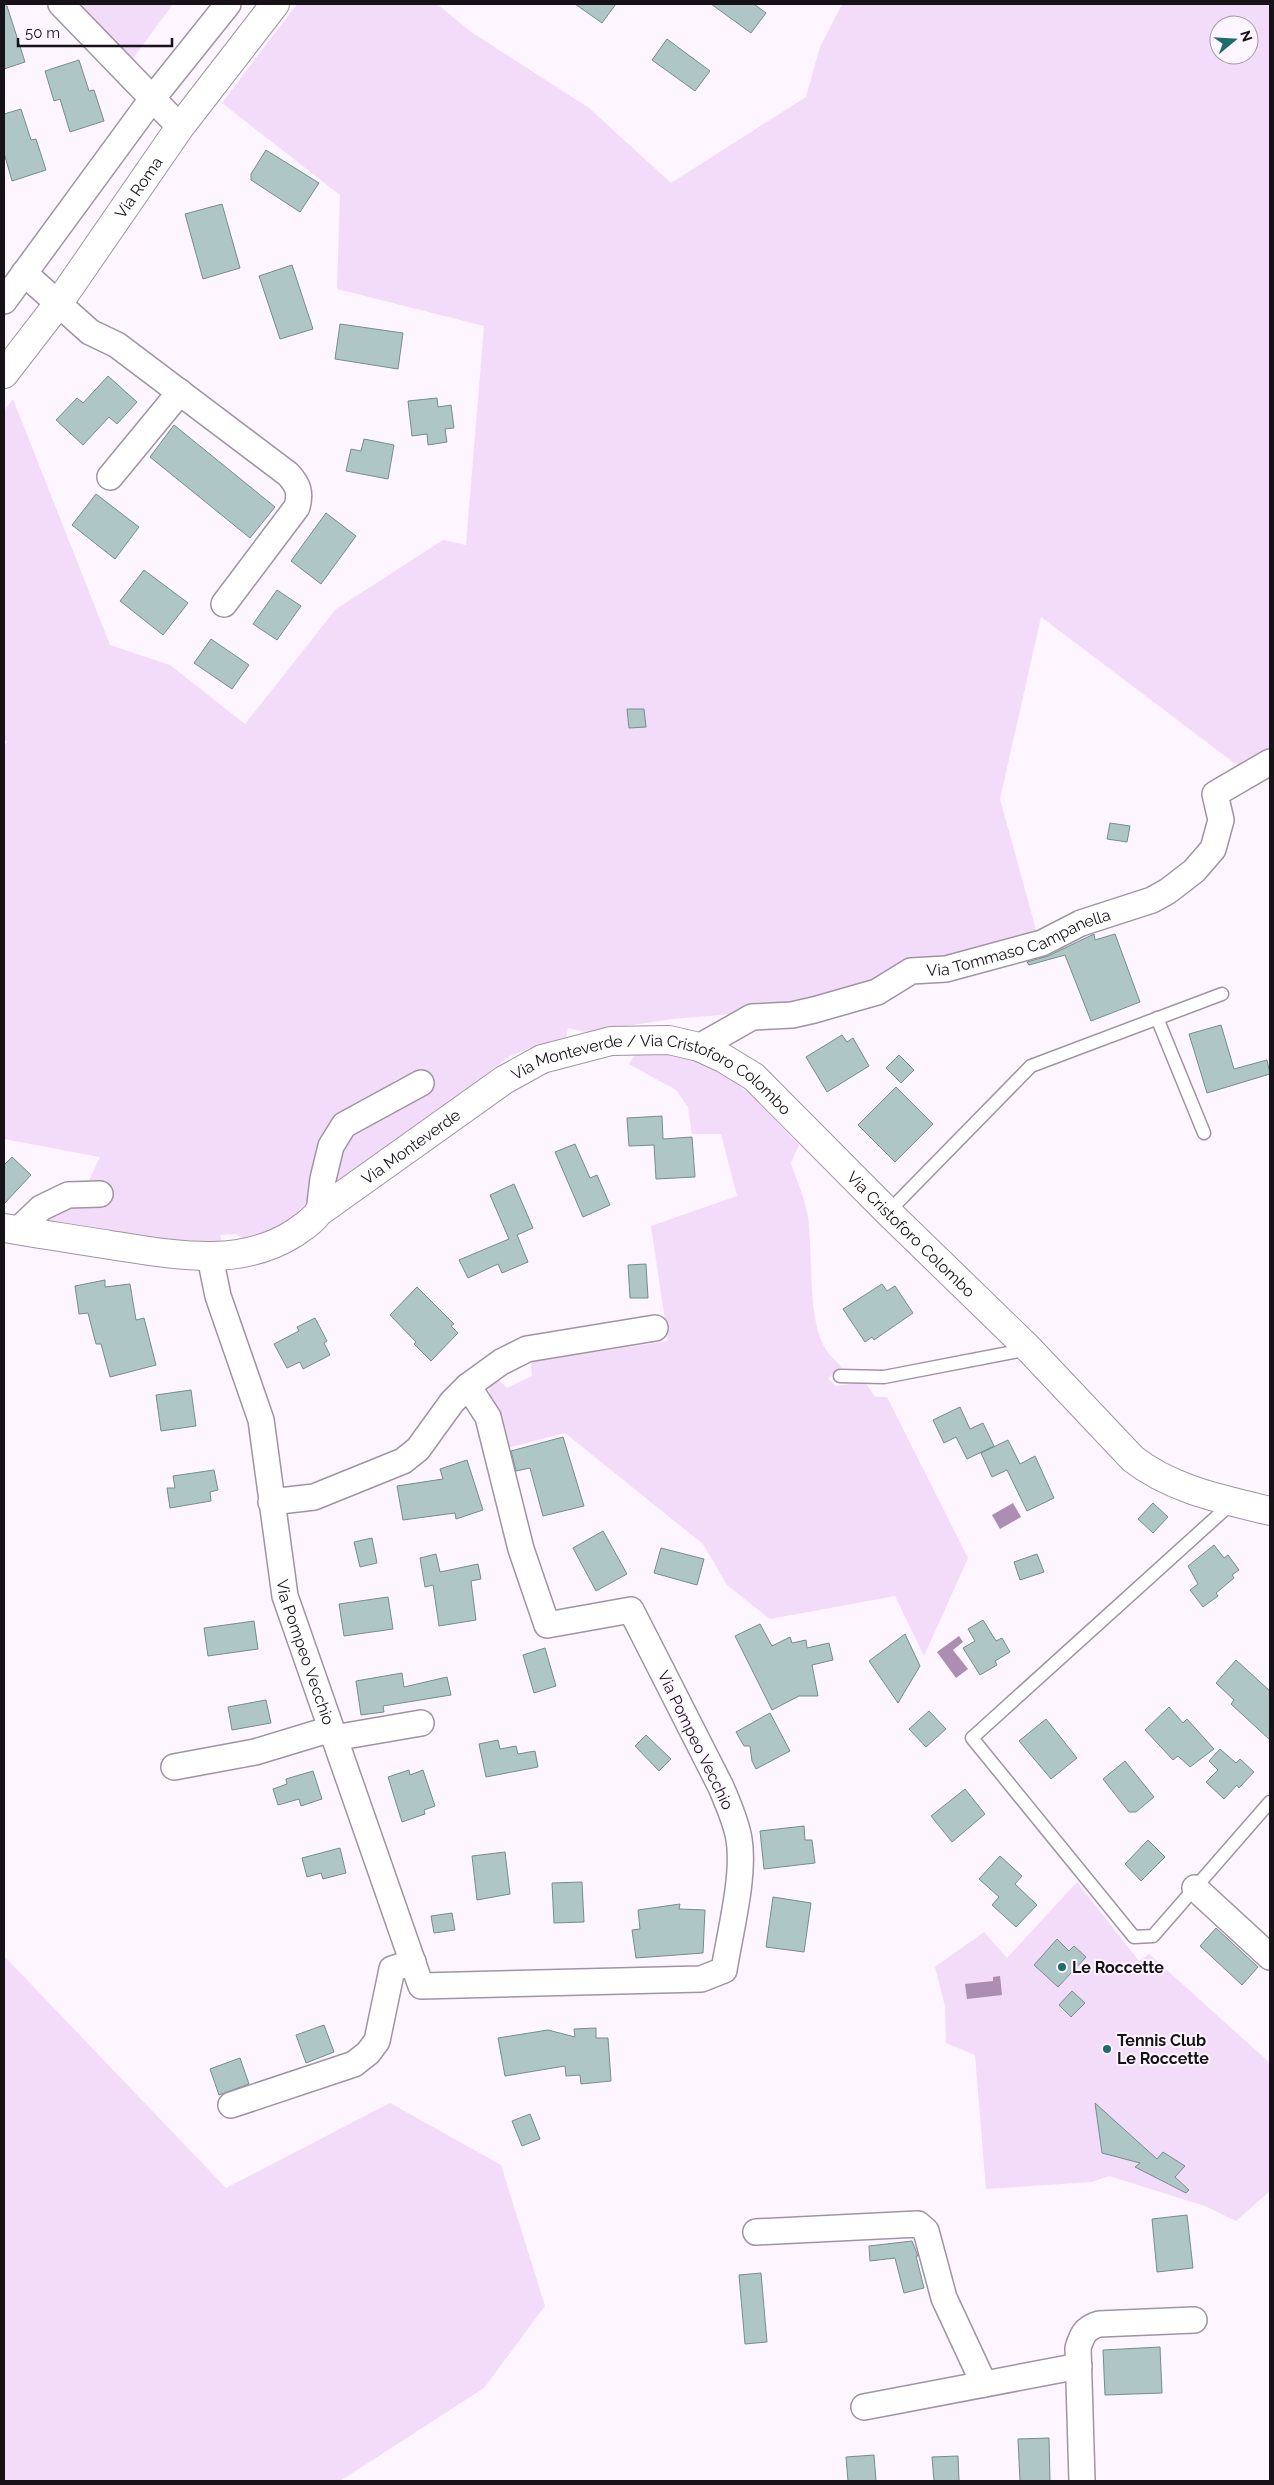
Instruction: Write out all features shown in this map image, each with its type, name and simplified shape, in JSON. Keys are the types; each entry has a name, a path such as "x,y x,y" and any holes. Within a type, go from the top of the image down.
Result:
{"street":[{"path":"61,4 180,127"},
{"path":"4,301 152,99 228,4"},
{"name":"Via Roma","path":"4,374 58,304 180,127 275,4"},
{"path":"24,273 90,332 117,345 288,474 296,483 300,494 297,507 224,604"},
{"path":"110,476 180,392"},
{"name":"Via Tommaso Campanella","path":"699,1047 752,1017 792,1014 877,992 911,971 946,969 1042,943 1081,923 1152,900 1168,891 1194,871 1213,849 1221,820 1215,794 1270,762"},
{"name":"Via Monteverde / Via Cristoforo Colombo","path":"504,1080 542,1059 610,1041 669,1040 699,1047 723,1058 754,1077 794,1119"},
{"name":"Via Monteverde","path":"319,1212 504,1080"},
{"path":"11,1229 201,1257 254,1251 280,1242 313,1220 319,1212 323,1178 331,1146 344,1125 421,1083"},
{"name":"Via Cristoforo Colombo","path":"794,1119 1029,1349"},
{"path":"11,1229 41,1208 68,1195 100,1194"},
{"name":"Via Pompeo Vecchio","path":"201,1257 218,1296 261,1420 268,1457 271,1502 285,1596 422,1986 701,1979 724,1970 739,1872 739,1840 733,1814 631,1610 547,1625 521,1549 488,1417 468,1386"},
{"path":"271,1502 314,1498 403,1461 418,1450 452,1402 468,1386 501,1362 527,1349 654,1328"},
{"path":"1029,1349 1133,1459 1153,1474 1196,1492 1270,1511"},
{"path":"174,1767 255,1752 332,1734 420,1723"},
{"path":"1195,1888 1270,1957"},
{"path":"231,2105 354,2064 368,2052 376,2041 392,1969 413,1962"},
{"path":"756,2232 918,2224 926,2231 944,2298 984,2384"},
{"path":"1082,2481 1078,2348 1083,2333 1090,2326 1099,2324 1194,2320"},
{"path":"864,2407 1078,2366"}],"lane":[{"path":"888,1212 1030,1066 1222,994"},
{"path":"1157,1018 1204,1133"},
{"path":"840,1376 884,1377 1029,1349"},
{"path":"1233,1502 972,1738 1134,1937 1153,1936 1270,1802"}],"shaded area":[{"path":"80,4 173,4 131,61"},
{"path":"297,4 437,4 471,32 589,108 671,183 806,97 820,47 842,4 1270,4 1270,747 1241,768 1041,617 1000,799 1038,937 877,985 778,1010 673,1019 585,1032 568,1028 566,1037 510,1056 330,1192 345,1137 431,1087 435,1078 426,1072 407,1084 404,1077 394,1081 396,1088 344,1115 309,1207 268,1233 244,1239 236,1234 220,1235 222,1243 190,1244 44,1225 53,1214 80,1201 104,1207 113,1186 88,1183 100,1157 4,1139 4,746 7,742 4,739 4,411 13,399 110,645 170,665 245,724 336,609 443,540 466,545 484,326 337,289 340,195 222,103"},
{"path":"638,1049 682,1055 722,1073 761,1105 799,1145 791,1163 807,1211 814,1313 825,1348 842,1367 828,1378 836,1386 865,1382 875,1397 887,1397 968,1558 924,1656 895,1596 770,1619 727,1585 703,1544 565,1433 503,1449 489,1396 490,1384 497,1378 507,1388 532,1376 531,1362 668,1341 651,1226 737,1196 721,1134 692,1134 688,1107 676,1090 629,1064"},
{"path":"1013,1503 1021,1517 1000,1529 992,1515"},
{"path":"959,1636 963,1642 953,1650 968,1669 956,1678 937,1652"},
{"name":"Tennis Club Le Roccette","path":"1077,1882 1139,1961 1149,1954 1270,2063 1270,2191 1236,2221 1205,2206 1109,2176 1092,2182 986,2189 975,2055 946,2043 945,2006 935,1967 984,1932 1007,1958"},
{"path":"4,1956 226,2188 390,2103 501,2165 545,2306 484,2388 340,2481 4,2481"},
{"path":"1000,1976 1002,1995 967,1999 965,1984 993,1981 993,1977"}],"building":[{"path":"575,4 616,4 602,23"},
{"path":"711,4 754,4 766,13 751,33"},
{"path":"4,6 7,6 25,62 4,69"},
{"path":"667,39 710,71 695,91 652,60"},
{"path":"79,60 89,91 94,90 104,121 70,132 60,99 54,101 45,71"},
{"path":"21,109 31,140 36,139 46,170 12,181 4,153 4,114"},
{"path":"266,150 319,183 300,212 251,180 251,174"},
{"path":"222,204 240,268 203,279 185,214"},
{"path":"292,265 313,329 280,339 259,276"},
{"path":"340,324 403,333 398,369 335,359"},
{"path":"108,376 137,402 117,424 109,417 83,445 56,420 77,398 83,403"},
{"path":"437,398 438,407 451,405 454,428 445,429 447,442 428,445 427,434 412,436 408,401"},
{"path":"174,425 275,507 250,538 150,457"},
{"path":"364,439 394,445 388,479 346,471 351,449 361,451"},
{"path":"96,494 139,527 115,559 72,525"},
{"path":"326,513 356,536 321,584 291,561"},
{"path":"144,570 188,603 163,635 120,601"},
{"path":"277,590 301,606 277,640 253,624"},
{"path":"211,639 249,665 232,689 194,663"},
{"path":"627,709 644,709 646,727 629,728"},
{"path":"1110,823 1130,826 1127,842 1107,839"},
{"path":"1094,934 1095,940 1115,934 1140,1002 1091,1021 1065,955 1029,965 1027,962 1048,956"},
{"path":"1221,1025 1234,1069 1267,1060 1270,1074 1207,1093 1189,1034"},
{"path":"842,1035 847,1042 853,1038 869,1066 827,1092 806,1057"},
{"path":"899,1055 914,1070 901,1083 886,1068"},
{"path":"896,1087 933,1124 895,1162 858,1125"},
{"path":"662,1116 663,1139 692,1137 695,1177 656,1179 654,1145 629,1146 627,1118"},
{"path":"575,1144 590,1178 597,1175 610,1205 583,1217 555,1152"},
{"path":"12,1157 31,1175 4,1204 4,1165"},
{"path":"514,1184 533,1228 517,1235 528,1262 502,1273 498,1264 468,1278 459,1260 509,1239 490,1195"},
{"path":"646,1264 648,1298 630,1298 628,1265"},
{"path":"105,1280 105,1287 130,1284 136,1320 144,1318 156,1365 110,1377 101,1344 96,1344 88,1313 79,1314 75,1286"},
{"path":"882,1284 887,1291 895,1286 913,1313 874,1340 872,1337 865,1342 843,1309"},
{"path":"417,1287 454,1324 451,1326 458,1333 431,1361 390,1315"},
{"path":"315,1318 327,1341 324,1343 330,1355 303,1369 300,1362 287,1368 274,1344 299,1331 297,1327"},
{"path":"191,1390 196,1426 161,1431 156,1395"},
{"path":"960,1407 970,1429 983,1423 994,1446 967,1459 956,1437 944,1443 933,1420"},
{"path":"563,1437 584,1506 543,1516 530,1468 516,1471 511,1451"},
{"path":"1008,1440 1020,1464 1035,1456 1054,1498 1027,1511 1007,1470 992,1477 981,1453"},
{"path":"467,1460 483,1510 456,1519 455,1513 403,1520 397,1486 443,1479 440,1469"},
{"path":"214,1470 218,1490 210,1492 211,1501 170,1508 167,1488 175,1488 173,1476"},
{"path":"1153,1503 1168,1517 1153,1533 1138,1519"},
{"path":"603,1531 627,1574 596,1591 573,1548"},
{"path":"372,1538 377,1563 360,1567 354,1542"},
{"path":"1214,1545 1224,1558 1228,1555 1239,1570 1232,1575 1234,1578 1216,1593 1218,1596 1203,1607 1190,1590 1198,1584 1188,1566"},
{"path":"661,1548 704,1559 697,1585 654,1573"},
{"path":"436,1554 440,1572 478,1564 481,1579 471,1581 476,1620 439,1626 433,1585 425,1587 420,1558"},
{"path":"1037,1554 1044,1572 1020,1580 1014,1562"},
{"path":"388,1597 393,1629 344,1636 339,1604"},
{"path":"983,1620 996,1641 1002,1638 1010,1652 995,1661 997,1665 980,1675 963,1648 975,1641 968,1629"},
{"path":"254,1621 258,1649 208,1656 204,1628"},
{"path":"760,1624 772,1646 790,1637 792,1643 806,1640 807,1648 829,1643 833,1660 812,1665 818,1696 799,1696 772,1710 735,1636"},
{"path":"905,1634 920,1666 898,1703 869,1661"},
{"path":"545,1648 556,1686 534,1693 523,1655"},
{"path":"1236,1660 1270,1691 1270,1740 1231,1704 1234,1700 1216,1683"},
{"path":"402,1673 404,1687 447,1677 451,1695 383,1706 384,1712 361,1715 356,1681"},
{"path":"266,1700 271,1723 232,1730 228,1707"},
{"path":"1169,1707 1183,1723 1187,1719 1214,1749 1190,1767 1178,1756 1173,1760 1145,1730"},
{"path":"929,1711 946,1729 926,1747 909,1729"},
{"path":"770,1713 790,1751 756,1769 752,1761 750,1746 744,1746 736,1732"},
{"path":"1046,1719 1077,1758 1051,1779 1019,1741"},
{"path":"646,1735 671,1759 659,1771 635,1746"},
{"path":"498,1740 500,1749 516,1746 518,1754 535,1751 538,1767 486,1777 479,1744"},
{"path":"1220,1749 1236,1763 1240,1759 1254,1772 1239,1788 1237,1785 1224,1799 1206,1782 1218,1770 1209,1761"},
{"path":"1125,1761 1154,1797 1136,1812 1129,1812 1103,1779"},
{"path":"409,1770 410,1775 423,1770 435,1806 424,1810 425,1814 402,1822 388,1777"},
{"path":"313,1771 322,1799 301,1806 299,1799 278,1805 273,1789 287,1784 286,1779"},
{"path":"965,1789 985,1814 952,1842 931,1816"},
{"path":"804,1826 805,1840 812,1840 815,1863 764,1869 760,1831"},
{"path":"1148,1840 1165,1857 1141,1881 1125,1864"},
{"path":"340,1848 346,1873 323,1879 321,1873 307,1877 302,1858"},
{"path":"505,1852 510,1894 477,1900 472,1856"},
{"path":"1000,1856 1022,1876 1015,1884 1037,1905 1016,1927 992,1905 999,1897 979,1879"},
{"path":"582,1882 584,1922 554,1923 552,1883"},
{"path":"773,1897 811,1903 804,1952 766,1947"},
{"path":"680,1904 679,1909 705,1910 703,1953 636,1958 632,1930 640,1929 638,1910"},
{"path":"452,1913 455,1930 434,1933 431,1916"},
{"path":"1216,1928 1258,1967 1242,1985 1200,1946"},
{"path":"1057,1939 1069,1951 1074,1946 1086,1957 1058,1987 1034,1965"},
{"path":"1072,1991 1085,2003 1071,2017 1059,2005"},
{"path":"324,2025 334,2052 306,2063 296,2035"},
{"path":"596,2028 596,2038 608,2038 611,2081 581,2084 580,2075 566,2076 565,2066 505,2076 498,2038 548,2030 575,2037 574,2029"},
{"path":"240,2058 249,2084 219,2095 210,2069"},
{"path":"1095,2103 1157,2159 1163,2152 1185,2166 1175,2177 1189,2190 1186,2193 1135,2167 1140,2163 1102,2153"},
{"path":"530,2114 540,2139 522,2146 512,2121"},
{"path":"1187,2215 1193,2268 1157,2272 1152,2219"},
{"path":"912,2241 918,2256 916,2256 924,2288 904,2293 895,2258 870,2261 869,2246"},
{"path":"761,2273 767,2342 745,2344 739,2275"},
{"path":"1160,2347 1162,2393 1105,2395 1103,2350"},
{"path":"1049,2438 1050,2481 1020,2481 1018,2439"},
{"path":"874,2455 876,2481 848,2481 846,2457"},
{"path":"958,2456 959,2481 934,2481 932,2457"}],"place":[{"name":"Le Roccette","path":"1062,1967"},
{"name":"Tennis Club Le Roccette","path":"1107,2049"}]}
